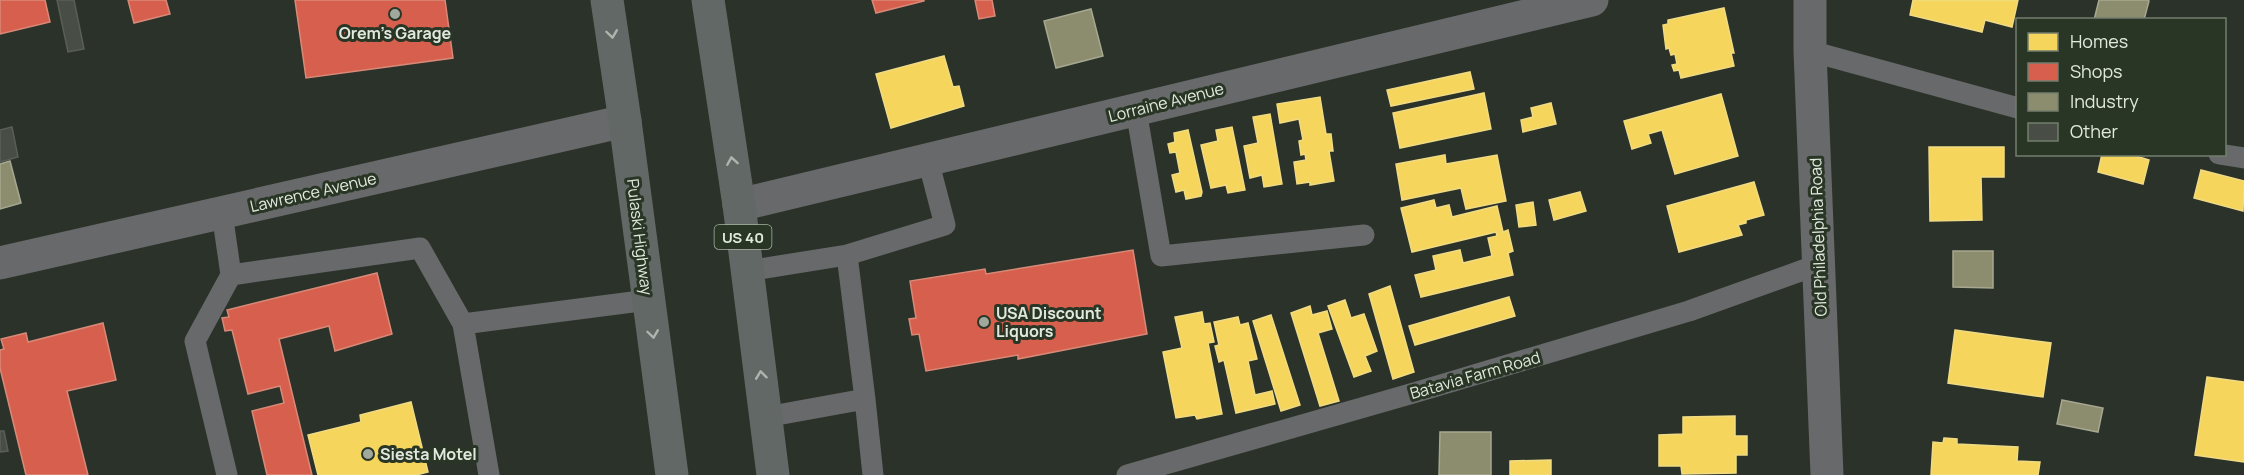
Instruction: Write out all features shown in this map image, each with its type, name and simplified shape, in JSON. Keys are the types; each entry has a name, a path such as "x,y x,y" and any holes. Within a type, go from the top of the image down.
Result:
{"highway":[{"name":"Pulaski Highway","path":"607,0 626,121 672,475"},
{"name":"US 40","path":"708,0 739,205 773,475"}],"street":[{"name":"Lorraine Avenue","path":"739,205 1592,0"},
{"name":"Old Philadelphia Road","path":"1810,0 1810,51 1827,475"},
{"name":"Lawrence Avenue","path":"0,263 626,121"}],"lane":[{"path":"1810,51 2016,107"},
{"path":"1136,110 1161,256 1364,235"},
{"path":"2226,155 2244,158"},
{"path":"747,271 847,255 945,225 928,159"},
{"path":"222,213 231,275 195,341 227,475"},
{"path":"231,275 420,248 463,324 489,475"},
{"path":"847,255 873,475"},
{"name":"Batavia Farm Road","path":"1127,475 1689,311 1820,264"},
{"path":"463,324 648,300"},
{"path":"766,417 865,399"}],"building: Homes":[{"path":"1913,0 2018,0 2012,27 1985,20 1982,32 1910,15"},
{"path":"1724,8 1734,53 1731,53 1734,66 1681,78 1679,70 1674,71 1672,65 1677,64 1675,54 1671,55 1669,48 1666,49 1663,25 1668,24 1668,20"},
{"path":"944,56 953,87 959,86 964,106 891,128 876,74"},
{"path":"1470,72 1474,89 1391,106 1387,90"},
{"path":"1484,93 1491,129 1400,148 1393,113"},
{"path":"1721,94 1738,156 1675,174 1662,130 1648,134 1651,143 1632,149 1624,121"},
{"path":"1320,97 1326,134 1331,134 1333,151 1329,151 1334,181 1310,185 1310,182 1297,184 1294,162 1306,160 1305,154 1301,155 1299,141 1303,140 1299,119 1280,123 1277,104"},
{"path":"1551,103 1556,124 1523,132 1521,120 1533,117 1531,108"},
{"path":"1270,114 1282,184 1264,187 1262,175 1250,178 1244,146 1258,143 1253,117"},
{"path":"1232,127 1245,190 1228,193 1226,185 1211,188 1201,145 1218,141 1216,130"},
{"path":"1188,130 1202,192 1201,196 1186,199 1184,190 1176,192 1172,175 1180,173 1176,152 1170,153 1168,144 1175,142 1174,133"},
{"path":"1929,147 2004,147 2004,177 1981,177 1982,220 1930,221"},
{"path":"1445,155 1446,164 1497,155 1506,201 1466,209 1461,188 1402,200 1396,164"},
{"path":"2102,156 2136,156 2149,160 2143,184 2098,172"},
{"path":"2201,170 2244,181 2243,211 2194,198"},
{"path":"1754,182 1764,215 1738,225 1742,235 1679,252 1667,206"},
{"path":"1580,192 1586,211 1554,220 1549,200"},
{"path":"1434,200 1436,208 1449,205 1452,217 1497,206 1503,232 1508,230 1513,251 1508,253 1513,275 1421,297 1415,275 1436,270 1433,256 1460,250 1463,263 1492,256 1488,238 1497,236 1496,232 1412,252 1401,208"},
{"path":"1533,202 1536,225 1519,227 1516,205"},
{"path":"1390,286 1414,372 1393,379 1369,294"},
{"path":"1509,297 1515,316 1415,345 1409,326"},
{"path":"1345,300 1351,318 1364,314 1377,351 1365,356 1371,371 1354,377 1328,306"},
{"path":"1310,306 1312,315 1327,311 1332,329 1318,333 1339,401 1320,406 1291,313"},
{"path":"1202,312 1204,324 1210,323 1214,342 1208,343 1222,414 1197,419 1195,415 1176,418 1163,352 1182,348 1175,317"},
{"path":"1271,315 1300,405 1281,411 1253,321"},
{"path":"1238,317 1240,325 1248,323 1257,359 1248,361 1255,395 1272,391 1275,404 1236,413 1224,360 1219,362 1215,346 1219,345 1214,322"},
{"path":"1955,330 2051,343 2043,397 1948,383"},
{"path":"2207,377 2244,382 2244,462 2195,455"},
{"name":"Siesta Motel","path":"411,402 428,472 416,475 318,475 308,435 361,422 360,415"},
{"path":"1735,416 1735,436 1747,436 1747,455 1736,455 1736,473 1682,474 1681,466 1659,466 1659,435 1683,434 1683,417"},
{"path":"1944,438 1957,439 1957,444 2018,447 2017,461 2040,462 2038,475 1931,475 1933,442 1943,443"},
{"path":"1551,460 1551,475 1510,475 1510,461"}],"building: Shops":[{"path":"0,0 45,0 50,22 0,34"},
{"path":"128,0 166,0 170,14 134,23"},
{"path":"295,0 445,0 453,58 306,78"},
{"path":"872,0 924,0 924,1 876,13"},
{"path":"975,0 992,0 995,16 979,19"},
{"path":"1133,250 1147,334 1018,359 1018,355 926,371 919,334 912,335 909,319 916,318 910,281 985,269 986,274"},
{"path":"377,273 392,334 335,351 329,326 279,339 312,475 267,475 252,411 284,403 280,386 248,394 232,330 225,331 222,318 229,317 227,310"},
{"path":"103,323 116,380 67,391 88,475 26,475 0,368 0,350 4,349 1,339 26,333 28,342"}],"building: Industry":[{"path":"2099,0 2149,1 2145,18 2094,18"},
{"path":"1091,9 1103,56 1056,68 1044,21"},
{"path":"10,161 21,203 0,209 0,164"},
{"path":"1953,251 1993,251 1993,288 1953,287"},
{"path":"2062,400 2103,408 2098,432 2057,424"},
{"path":"1440,432 1491,432 1491,475 1439,475"}],"building: Other":[{"path":"57,0 74,0 84,49 68,52"},
{"path":"12,127 18,157 0,162 0,130"},
{"path":"0,431 4,431 8,451 0,452"}],"place":[{"name":"Orem's Garage","path":"395,14"},
{"name":"USA Discount Liquors","path":"984,322"},
{"name":"Siesta Motel","path":"368,454"}]}
